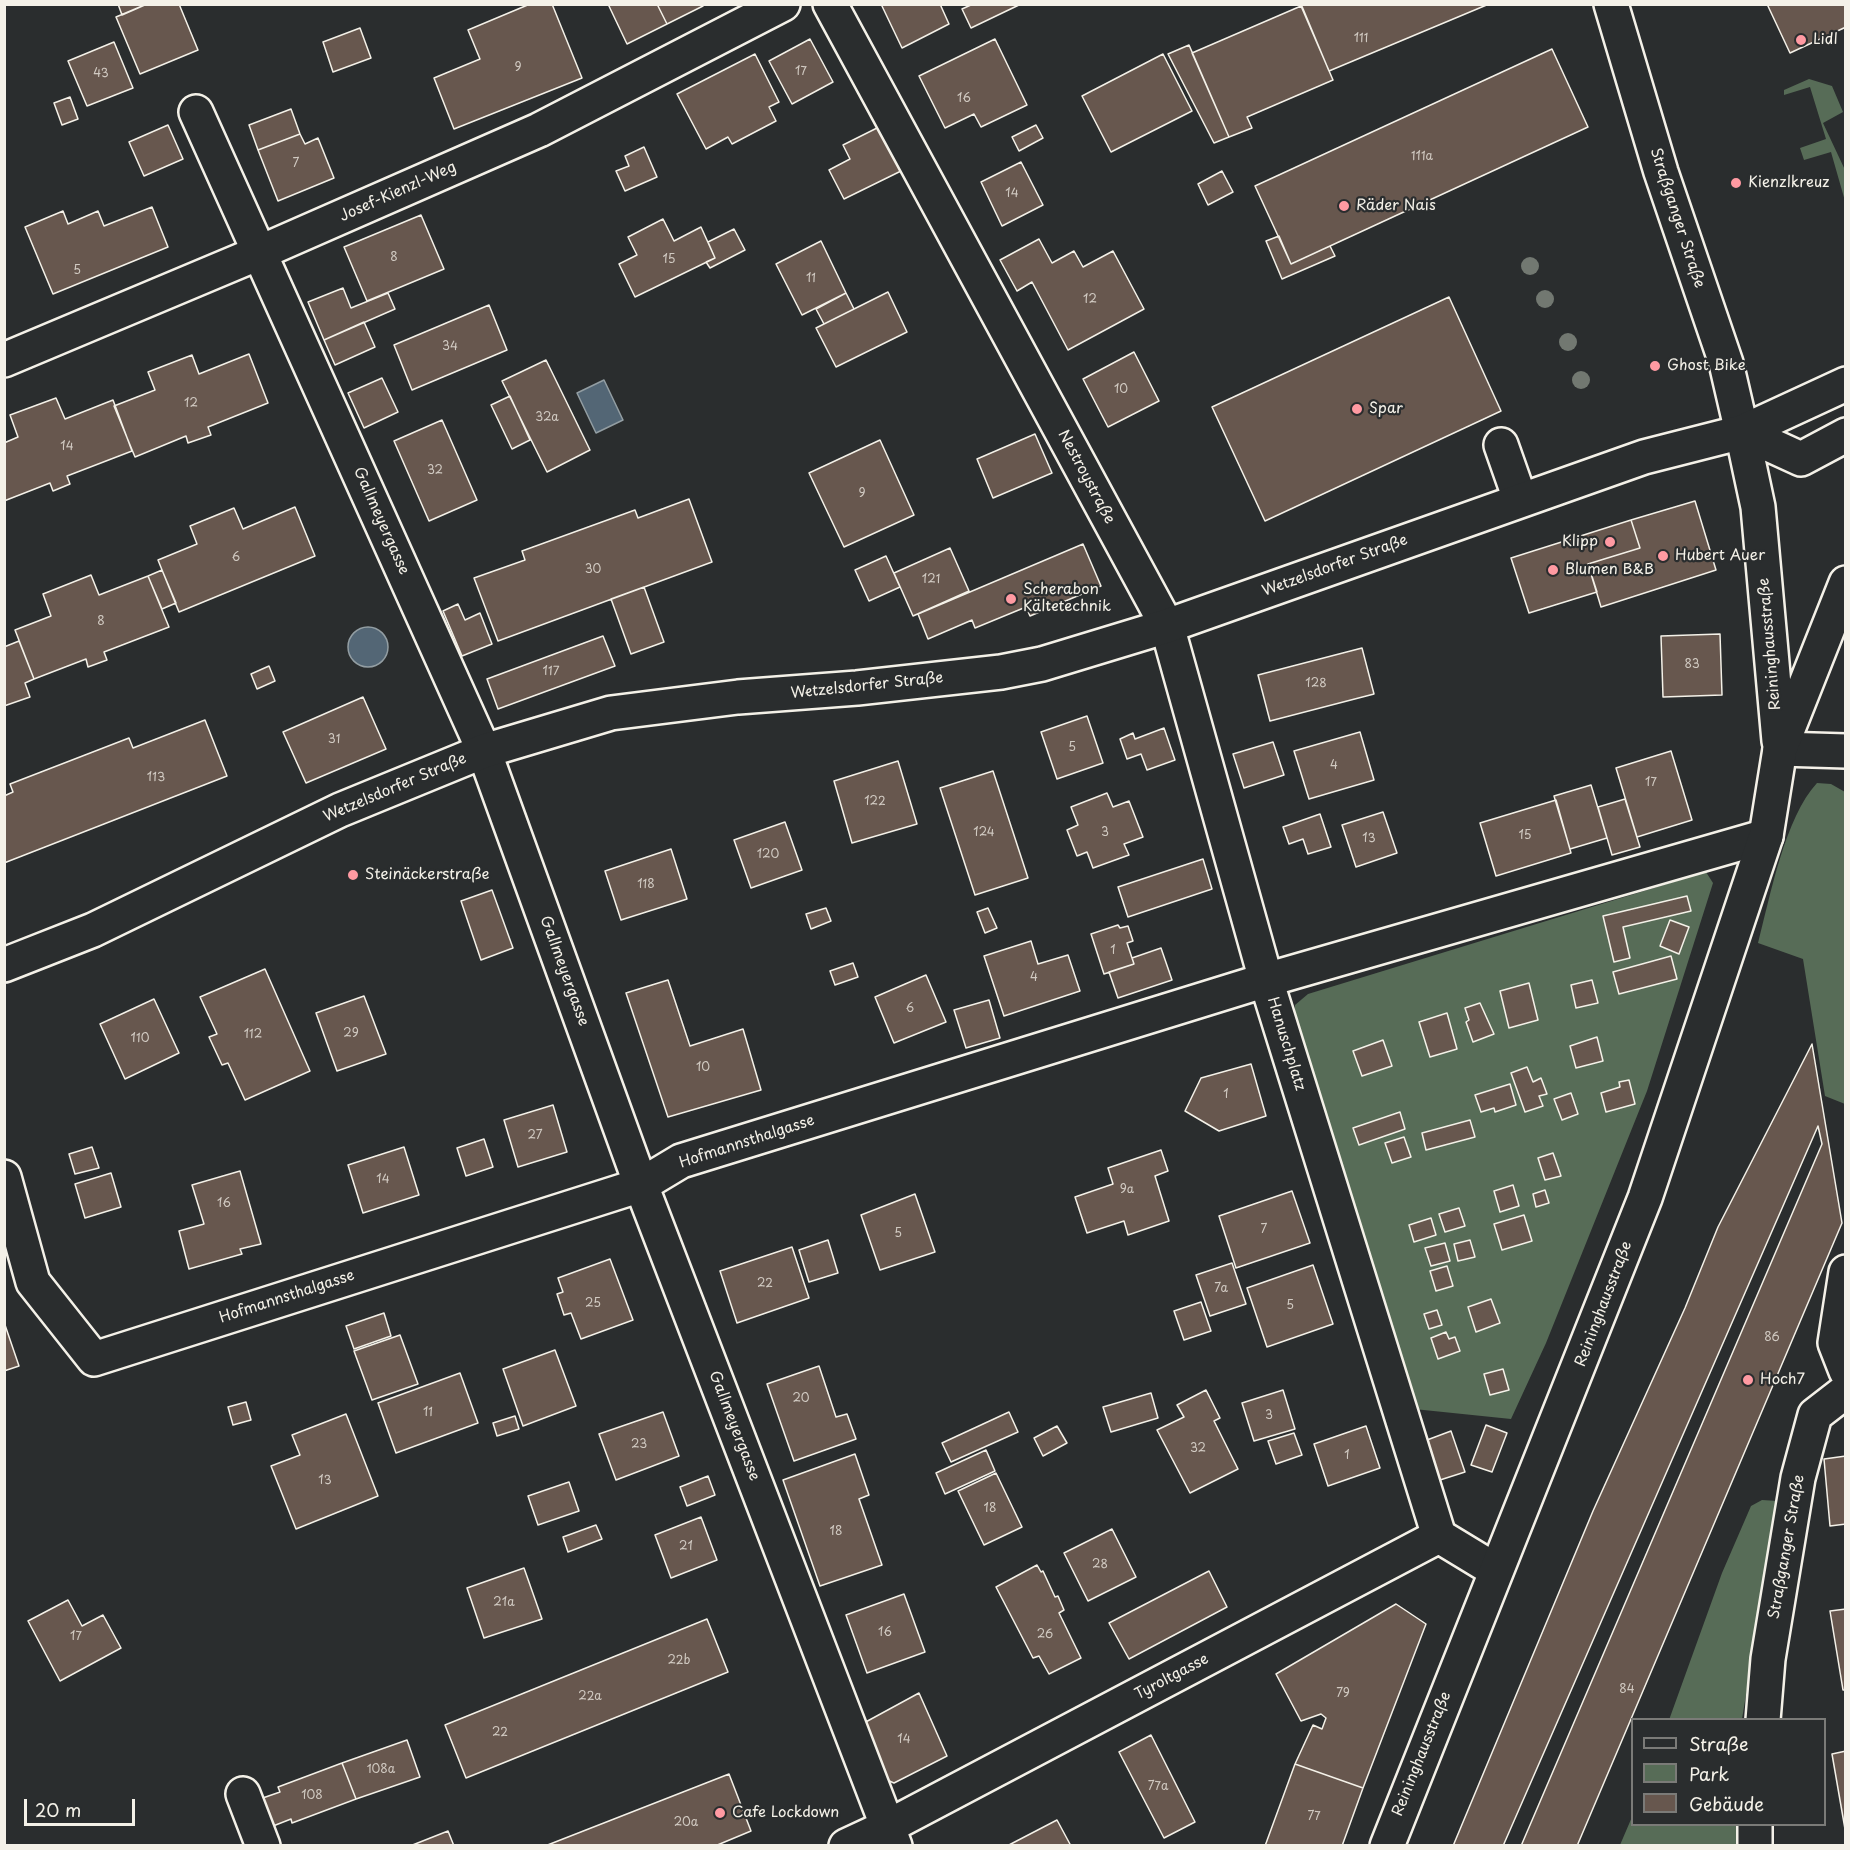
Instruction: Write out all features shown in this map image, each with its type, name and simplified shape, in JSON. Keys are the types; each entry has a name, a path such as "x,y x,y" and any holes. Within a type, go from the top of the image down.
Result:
{"street":[{"name":"Josef-Kienzl-Weg","path":"4,360 261,252 539,129 783,4"},
{"name":"Nestroystraße","path":"830,4 1167,627 1266,980"},
{"name":"Straßganger Straße","path":"1611,4 1661,172 1726,363 1742,432"},
{"name":"Gallmeyergasse","path":"196,112 484,751 641,1185 892,1836"},
{"name":"Wetzelsdorfer Straße","path":"4,965 93,930 340,810 484,751 611,713 738,697 857,688 1001,672 1042,664 1167,627 1644,457 1742,432 1845,384"},
{"path":"1742,432 1801,459 1845,435"},
{"name":"Reininghausstraße","path":"1742,432 1758,507 1780,749"},
{"path":"1501,445 1520,500"},
{"name":"Reininghausstraße","path":"1387,1845 1645,1198 1766,836 1780,749 1845,583"},
{"path":"1780,749 1845,751"},
{"name":"Hanuschplatz","path":"1439,1536 1266,980 1766,836"},
{"name":"Hofmannsthalgasse","path":"4,1177 33,1282 94,1359 641,1185 681,1161 1266,980"},
{"path":"1845,1272 1835,1343 1845,1371"},
{"name":"Straßganger Straße","path":"1763,1718 1768,1659 1793,1505 1815,1415 1845,1391"},
{"path":"1439,1536 1495,1570"},
{"name":"Tyroltgasse","path":"846,1845 892,1836 1439,1536"},
{"path":"243,1794 263,1845"},
{"path":"1755,1826 1755,1845"}],"green space":[{"path":"1809,79 1832,86 1843,112 1823,123 1845,170 1845,201 1831,152 1804,160 1800,148 1826,139 1810,87 1784,95 1784,90"},
{"path":"1817,783 1831,784 1845,792 1845,1104 1825,1096 1803,959 1758,943 1787,836 1806,798"},
{"path":"1706,872 1713,883 1647,1091 1546,1343 1511,1419 1414,1409 1294,1020 1295,1005 1308,994"},
{"path":"1762,1500 1778,1501 1742,1718 1670,1718 1722,1573 1751,1506"},
{"path":"1631,1819 1631,1826 1737,1826 1736,1845 1620,1845"}],"water":[{"path":"604,380 623,420 596,433 577,393"},
{"path":"368,627 376,628 382,633 387,639 387,655 382,661 376,666 368,667 360,666 354,661 349,655 348,647 349,639 354,633 360,628"}],"building":[{"path":"118,4 147,4 122,15"},
{"path":"147,4 179,4 198,50 140,74 116,17"},
{"path":"530,4 552,4 582,78 454,129 434,78 480,59 468,30"},
{"path":"608,4 657,4 667,24 627,44"},
{"path":"657,4 702,4 703,6 667,24"},
{"path":"881,4 940,4 949,24 902,48"},
{"path":"973,4 1021,4 971,28 962,9"},
{"path":"1301,4 1489,4 1329,71"},
{"name":"Lidl","path":"1767,4 1846,4 1846,27 1790,53"},
{"path":"1301,6 1333,80 1247,117 1252,128 1229,137 1192,53"},
{"path":"360,28 371,58 333,72 323,42"},
{"path":"810,39 833,82 792,104 769,61"},
{"path":"995,39 1027,105 981,127 974,114 945,128 919,76"},
{"path":"114,42 133,88 87,106 68,61"},
{"path":"1189,45 1229,137 1214,143 1168,54"},
{"path":"1552,49 1588,127 1291,264 1255,186"},
{"path":"755,54 779,102 769,107 776,121 732,144 728,137 706,149 677,94"},
{"path":"1163,54 1192,111 1111,152 1082,96"},
{"path":"70,97 78,119 62,125 54,103"},
{"path":"291,109 300,134 258,150 249,125"},
{"path":"168,125 183,159 144,176 129,142"},
{"path":"1036,125 1043,138 1019,151 1012,137"},
{"path":"879,127 901,171 844,199 829,170 850,159 843,145"},
{"path":"300,134 305,144 318,138 334,178 278,201 258,150"},
{"path":"644,147 657,177 625,191 616,171 629,166 625,156"},
{"path":"1021,162 1043,205 1002,226 981,182"},
{"path":"1222,171 1233,192 1208,205 1198,184"},
{"path":"152,207 168,247 53,294 25,227 63,211 68,224 98,211 104,226"},
{"path":"421,215 444,269 367,301 344,247"},
{"path":"663,219 674,241 701,227 715,258 635,297 619,264 637,255 628,237"},
{"path":"734,229 745,250 710,268 706,262 715,258 708,242"},
{"path":"1279,236 1291,264 1330,246 1335,256 1282,279 1266,241"},
{"path":"1039,239 1052,263 1074,251 1083,267 1113,251 1144,309 1068,350 1032,282 1017,291 1000,260"},
{"path":"821,241 846,293 802,315 776,264"},
{"path":"343,288 351,308 388,293 395,309 324,340 308,302"},
{"path":"888,292 907,332 836,367 816,328"},
{"path":"846,293 854,309 824,324 816,309"},
{"name":"Spar","path":"1449,297 1501,411 1265,521 1212,407"},
{"path":"489,305 507,350 412,390 394,345"},
{"path":"364,322 375,347 335,365 324,340"},
{"path":"1134,352 1159,401 1108,427 1083,379"},
{"path":"249,354 268,403 208,427 211,435 188,443 186,436 135,457 114,406 155,390 148,372 192,355 199,374"},
{"path":"546,360 590,450 547,472 502,381"},
{"path":"382,378 398,412 364,428 348,393"},
{"path":"510,396 530,440 512,449 491,405"},
{"path":"56,398 65,419 113,400 132,451 67,476 70,484 53,491 50,483 4,501 4,443 18,437 10,415"},
{"path":"442,420 477,500 429,521 394,441"},
{"path":"1035,434 1052,473 993,498 977,459"},
{"path":"880,440 914,515 844,547 809,473"},
{"path":"689,499 712,562 498,641 474,578 525,560 522,551 635,510 638,518"},
{"name":"Hubert Auer","path":"1695,501 1716,570 1601,607 1588,564 1640,548 1631,520"},
{"path":"295,507 315,556 179,612 158,560 197,544 190,526 234,508 243,529"},
{"path":"1631,520 1640,548 1588,564 1597,592 1529,613 1511,558"},
{"name":"Scherabon Kältetechnik","path":"1083,544 1101,586 1030,616 1026,607 975,628 972,620 928,639 918,614"},
{"path":"950,548 969,591 913,616 894,573"},
{"path":"886,556 900,587 869,601 855,570"},
{"path":"162,570 176,603 162,609 148,576"},
{"path":"91,575 99,595 148,576 169,627 104,652 107,660 88,667 86,659 34,679 15,630 51,616 43,594"},
{"path":"644,587 664,642 631,654 611,599"},
{"path":"458,604 465,620 480,613 492,644 462,656 443,611"},
{"path":"1720,634 1722,695 1663,697 1661,636"},
{"path":"603,636 615,666 498,709 487,679"},
{"path":"19,641 34,679 25,683 30,697 4,706 4,647"},
{"path":"1362,648 1374,694 1270,721 1258,675"},
{"path":"269,666 275,681 257,689 251,674"},
{"path":"363,697 386,749 306,783 283,732"},
{"path":"1087,716 1103,763 1057,779 1041,732"},
{"path":"205,720 227,776 4,863 4,796 13,792 10,784 129,738 133,748"},
{"path":"1164,728 1175,760 1147,770 1141,754 1127,759 1120,739 1133,733 1135,739"},
{"path":"1360,732 1374,780 1309,799 1294,751"},
{"path":"1273,742 1284,775 1244,788 1233,754"},
{"path":"1671,751 1692,820 1637,837 1616,768"},
{"path":"898,761 917,824 852,843 834,781"},
{"path":"993,771 1028,878 975,895 940,788"},
{"path":"1591,785 1607,838 1570,849 1554,796"},
{"path":"1107,793 1113,807 1129,801 1143,837 1124,844 1129,855 1093,868 1087,852 1077,856 1067,830 1078,825 1071,807"},
{"path":"1625,799 1640,847 1612,855 1598,807"},
{"path":"1556,800 1571,853 1496,876 1480,823"},
{"path":"1383,812 1397,853 1356,867 1342,825"},
{"path":"1320,814 1331,847 1308,854 1303,839 1289,844 1283,827"},
{"path":"785,822 802,870 751,888 734,840"},
{"path":"671,849 687,899 621,920 605,871"},
{"path":"1203,859 1212,889 1128,917 1118,887"},
{"path":"492,890 513,948 481,960 461,901"},
{"path":"1687,896 1691,911 1623,927 1630,958 1614,962 1603,916"},
{"path":"826,908 831,921 811,929 806,914"},
{"path":"988,908 997,928 985,933 977,912"},
{"path":"1670,920 1689,927 1679,954 1660,946"},
{"path":"1118,925 1120,928 1128,926 1133,941 1127,943 1134,964 1104,974 1091,934"},
{"path":"1031,941 1038,964 1068,955 1080,991 1004,1016 984,956"},
{"path":"1161,948 1172,980 1118,998 1109,972 1134,964 1132,958"},
{"path":"1671,956 1677,979 1619,994 1613,972"},
{"path":"853,963 858,977 835,985 830,971"},
{"path":"265,969 310,1071 245,1100 228,1063 222,1065 209,1037 217,1034 200,997"},
{"path":"926,975 946,1022 894,1043 875,997"},
{"path":"668,980 690,1046 743,1029 761,1090 668,1117 626,993"},
{"path":"1592,980 1598,1003 1576,1008 1571,985"},
{"path":"1529,983 1538,1020 1509,1028 1500,991"},
{"path":"364,996 386,1054 337,1071 316,1013"},
{"path":"154,999 179,1053 125,1079 100,1024"},
{"path":"989,1000 1000,1038 966,1048 954,1010"},
{"path":"1480,1003 1494,1034 1473,1042 1466,1022 1469,1020 1465,1008"},
{"path":"1447,1013 1457,1049 1430,1057 1419,1022"},
{"path":"1597,1037 1603,1061 1576,1068 1570,1046"},
{"path":"1383,1040 1392,1066 1362,1076 1353,1051"},
{"name":"Hoch7","path":"1812,1044 1842,1223 1577,1846 1521,1846 1822,1144 1818,1126 1503,1846 1453,1846 1593,1511 1685,1308 1718,1227"},
{"path":"1251,1064 1266,1116 1219,1131 1185,1111 1201,1078"},
{"path":"1527,1067 1533,1082 1541,1078 1547,1094 1539,1096 1543,1106 1525,1112 1511,1073"},
{"path":"1629,1080 1635,1104 1606,1112 1601,1093 1620,1087 1619,1082"},
{"path":"1510,1084 1516,1105 1495,1112 1494,1108 1481,1112 1475,1095"},
{"path":"1571,1093 1578,1114 1562,1120 1554,1099"},
{"path":"553,1105 567,1152 518,1167 504,1120"},
{"path":"1400,1112 1405,1129 1359,1145 1353,1128"},
{"path":"1470,1120 1475,1137 1426,1150 1422,1133"},
{"path":"1404,1137 1411,1157 1392,1163 1385,1143"},
{"path":"484,1139 493,1167 466,1176 457,1148"},
{"path":"92,1147 99,1168 75,1174 69,1154"},
{"path":"404,1147 419,1195 363,1213 348,1165"},
{"path":"1161,1150 1168,1171 1155,1176 1169,1221 1128,1235 1124,1221 1087,1233 1075,1197 1113,1184 1108,1168"},
{"path":"1553,1153 1561,1176 1545,1180 1538,1158"},
{"path":"240,1171 261,1244 240,1249 242,1254 189,1269 179,1231 204,1224 192,1185"},
{"path":"111,1173 121,1207 85,1218 75,1184"},
{"path":"1513,1185 1519,1206 1500,1212 1494,1191"},
{"path":"1545,1190 1549,1203 1536,1207 1533,1194"},
{"path":"1292,1191 1310,1243 1236,1268 1219,1216"},
{"path":"915,1194 935,1252 880,1270 861,1215"},
{"path":"1459,1208 1465,1226 1445,1232 1439,1214"},
{"path":"1524,1215 1532,1241 1502,1250 1494,1224"},
{"path":"1431,1218 1436,1235 1414,1242 1409,1225"},
{"path":"828,1240 838,1273 809,1282 799,1250"},
{"path":"1470,1240 1475,1257 1458,1261 1454,1244"},
{"path":"1445,1243 1450,1261 1431,1266 1425,1248"},
{"path":"792,1247 809,1298 737,1323 720,1271"},
{"path":"610,1259 633,1320 581,1339 571,1313 564,1315 557,1294 563,1292 558,1278"},
{"path":"1232,1263 1246,1304 1210,1316 1196,1275"},
{"path":"1313,1265 1333,1324 1267,1347 1247,1288"},
{"path":"1447,1266 1453,1286 1436,1291 1430,1271"},
{"path":"1491,1299 1500,1323 1476,1332 1468,1307"},
{"path":"1201,1302 1211,1331 1184,1340 1174,1311"},
{"path":"1437,1310 1442,1325 1429,1329 1424,1314"},
{"path":"384,1313 391,1336 354,1349 346,1326"},
{"path":"4,1322 19,1366 4,1371"},
{"path":"1446,1332 1449,1339 1455,1337 1460,1351 1438,1359 1431,1338"},
{"path":"400,1335 418,1384 372,1400 354,1351"},
{"path":"555,1350 576,1406 523,1426 503,1369"},
{"path":"819,1366 836,1417 847,1414 856,1439 794,1461 767,1384"},
{"path":"1503,1369 1509,1390 1490,1395 1484,1374"},
{"path":"460,1373 478,1423 396,1453 378,1403"},
{"path":"1206,1390 1220,1418 1214,1421 1238,1469 1190,1493 1157,1430 1184,1417 1177,1405"},
{"path":"1283,1390 1295,1429 1254,1441 1242,1403"},
{"path":"1151,1393 1158,1418 1111,1432 1103,1407"},
{"path":"246,1402 251,1420 233,1425 228,1407"},
{"path":"663,1412 679,1456 616,1480 599,1434"},
{"path":"1009,1412 1018,1432 951,1462 942,1443"},
{"path":"346,1414 378,1496 296,1529 271,1466 300,1455 292,1435"},
{"path":"515,1416 519,1429 497,1436 493,1423"},
{"path":"1486,1425 1507,1433 1492,1472 1471,1465"},
{"path":"1057,1426 1067,1443 1043,1456 1034,1438"},
{"path":"1366,1426 1380,1468 1328,1486 1314,1444"},
{"path":"1451,1431 1465,1472 1440,1480 1427,1440"},
{"path":"1294,1433 1302,1455 1276,1464 1268,1441"},
{"path":"986,1450 995,1471 945,1494 936,1473"},
{"path":"855,1454 869,1495 859,1499 882,1565 820,1586 783,1480"},
{"path":"1846,1456 1846,1524 1830,1526 1824,1459"},
{"path":"996,1473 1022,1527 984,1545 958,1491"},
{"path":"708,1476 715,1495 687,1506 680,1487"},
{"path":"569,1482 579,1511 538,1525 528,1496"},
{"path":"701,1517 717,1560 671,1578 655,1535"},
{"path":"596,1525 602,1539 568,1552 563,1537"},
{"path":"1112,1529 1136,1577 1088,1601 1064,1553"},
{"path":"1037,1565 1041,1572 1043,1571 1055,1597 1058,1596 1064,1610 1059,1613 1081,1658 1049,1674 1039,1656 1033,1658 996,1587"},
{"path":"524,1568 542,1619 484,1638 467,1588"},
{"path":"1209,1571 1227,1607 1129,1659 1109,1623"},
{"path":"904,1594 925,1652 867,1673 846,1615"},
{"path":"68,1600 82,1626 103,1615 121,1648 60,1681 28,1621"},
{"path":"1396,1604 1426,1624 1363,1788 1295,1764 1313,1725 1322,1729 1326,1718 1321,1714 1301,1721 1276,1674"},
{"path":"1846,1609 1846,1690 1843,1690 1830,1611"},
{"path":"707,1619 728,1672 466,1778 445,1725"},
{"path":"919,1693 947,1756 894,1783 880,1777 862,1724"},
{"path":"1151,1735 1195,1822 1164,1838 1119,1752"},
{"path":"407,1740 420,1777 356,1799 342,1763"},
{"path":"1846,1751 1846,1829 1845,1829 1832,1754"},
{"path":"342,1763 356,1799 292,1823 291,1819 268,1828 257,1800 280,1792 278,1787"},
{"path":"1295,1764 1363,1788 1342,1846 1265,1846"},
{"path":"729,1774 751,1831 715,1846 545,1846"},
{"path":"1057,1820 1071,1846 1007,1846"},
{"path":"448,1831 454,1846 410,1846"}],"place":[{"name":"Lidl","path":"1801,40"},
{"name":"Kienzlkreuz","path":"1736,183"},
{"name":"Räder Nais","path":"1344,206"},
{"name":"Ghost Bike","path":"1655,366"},
{"name":"Spar","path":"1357,409"},
{"name":"Klipp","path":"1610,542"},
{"name":"Hubert Auer","path":"1663,556"},
{"name":"Blumen B&B","path":"1553,570"},
{"name":"Scherabon Kältetechnik","path":"1011,599"},
{"name":"Steinäckerstraße","path":"353,875"},
{"name":"Hoch7","path":"1748,1380"},
{"name":"Cafe Lockdown","path":"720,1813"}]}
